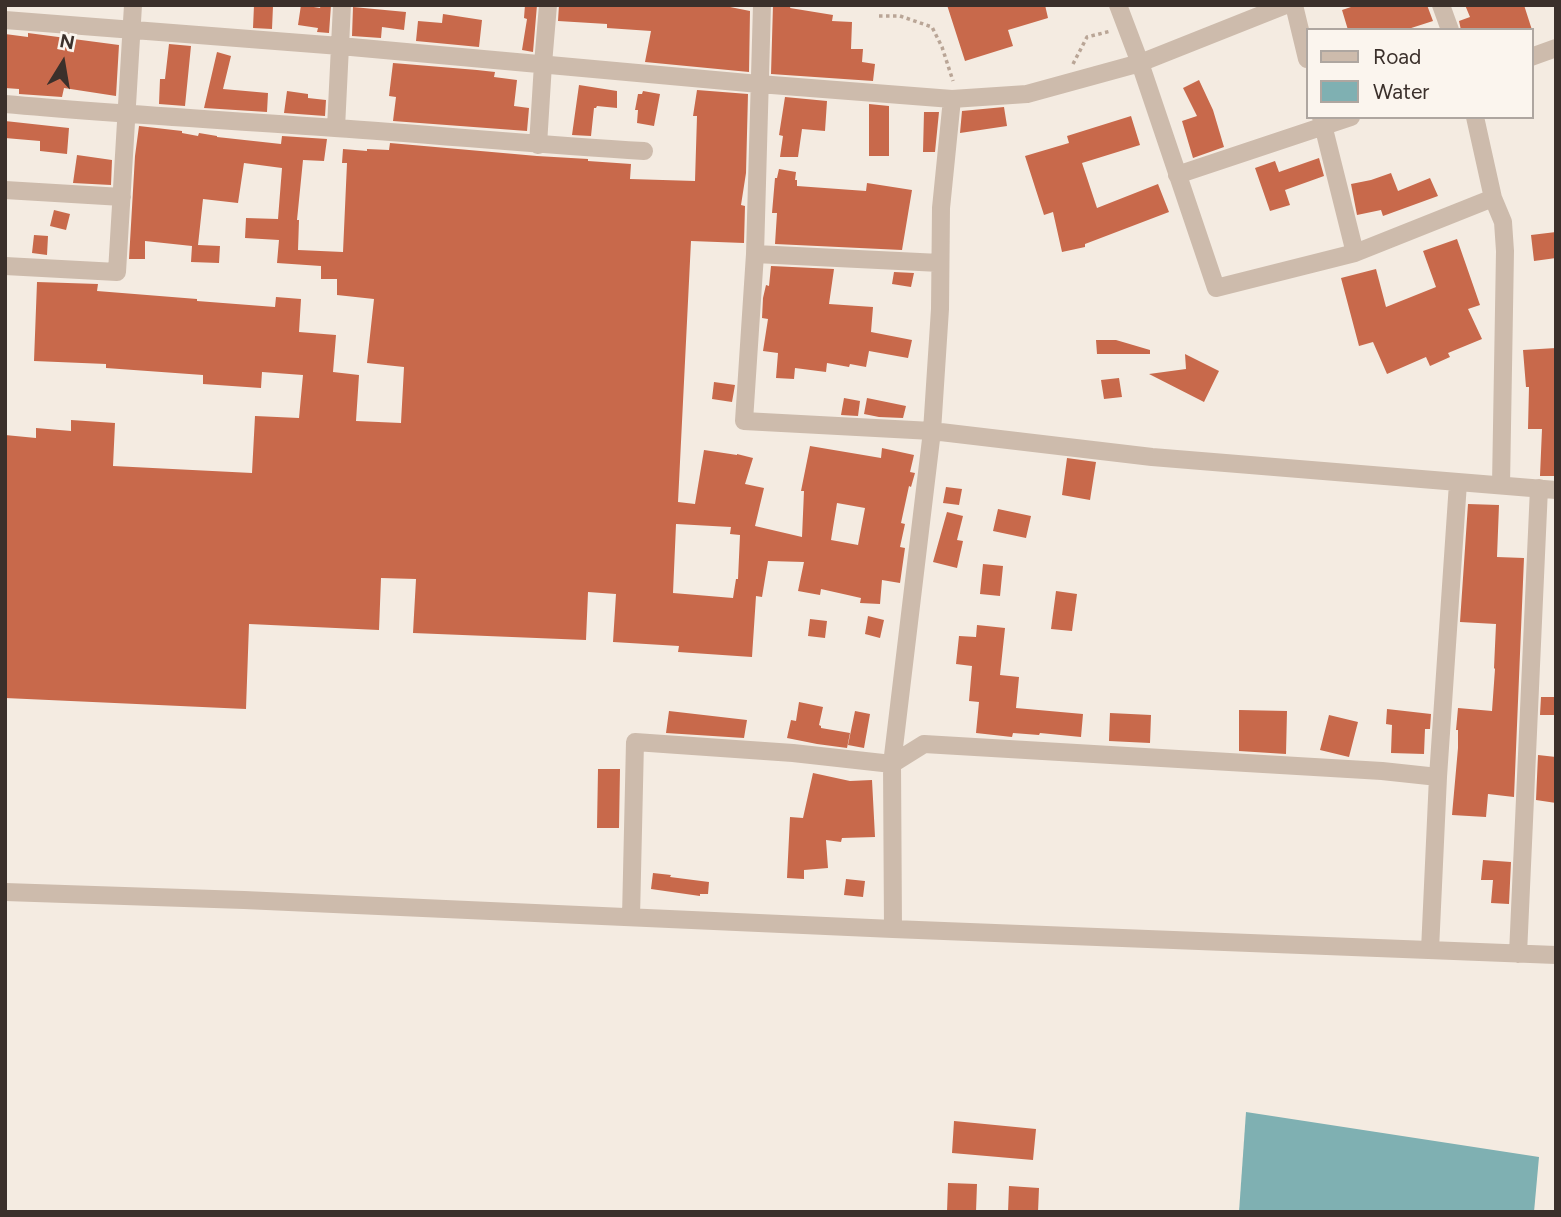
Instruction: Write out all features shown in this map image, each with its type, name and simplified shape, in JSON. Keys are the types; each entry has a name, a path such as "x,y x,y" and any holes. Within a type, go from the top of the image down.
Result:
{"street":[{"path":"5,266 117,271 133,5"},
{"path":"336,128 342,5"},
{"path":"538,145 548,5"},
{"path":"762,5 754,254 744,422 932,431 1152,457 1547,489 1518,954"},
{"path":"1118,5 1216,288 1355,253 1493,198"},
{"path":"5,20 340,46 759,84 957,98 1027,94 1140,63 1286,5"},
{"path":"1294,5 1306,55"},
{"path":"1441,5 1449,28"},
{"path":"1533,56 1556,48"},
{"path":"893,929 892,764 932,431 940,309 941,208 957,98"},
{"path":"5,104 644,151"},
{"path":"1178,175 1323,122 1340,119"},
{"path":"1475,119 1493,198 1503,222 1505,251 1501,485"},
{"path":"1323,122 1355,253"},
{"path":"5,190 122,197"},
{"path":"754,254 940,263"},
{"path":"1430,950 1438,777 1458,483"},
{"path":"631,917 635,742 793,753 892,764 925,744 1382,771 1438,777"},
{"path":"5,892 258,900 1556,955"}],"path":[{"path":"879,16 900,16 932,27 942,47 957,98"},
{"path":"1069,83 1074,59 1087,37 1126,26"}],"water":[{"path":"1246,1112 1539,1157 1534,1212 1239,1212"}],"building":[{"path":"254,5 273,6 272,29 253,28"},
{"path":"301,5 320,8 321,5 331,5 329,33 298,25"},
{"path":"525,5 537,5 533,52 522,50 527,19 524,18"},
{"path":"559,5 720,5 750,11 749,72 645,62 651,31 607,28 607,24 558,21"},
{"path":"773,5 791,5 790,8 833,15 832,21 852,22 851,49 863,49 862,62 875,64 873,81 771,74"},
{"path":"947,5 1045,5 1048,18 1008,30 1013,46 965,61"},
{"path":"1357,5 1427,5 1433,21 1411,28 1347,28 1342,10"},
{"path":"1465,5 1524,5 1531,28 1461,28 1459,21 1470,17"},
{"path":"353,7 406,12 404,30 382,27 381,38 352,36"},
{"path":"443,14 482,20 479,47 416,41 418,21 442,23"},
{"path":"28,33 119,45 116,96 64,88 62,97 19,94 19,89 5,88 5,34 28,37"},
{"path":"169,44 191,46 185,106 159,104 160,79 165,79"},
{"path":"217,52 231,56 223,89 268,93 267,112 204,108"},
{"path":"393,63 495,72 494,77 517,80 514,106 529,108 527,131 393,121 396,97 389,96"},
{"path":"1199,80 1213,110 1224,147 1193,158 1182,121 1197,116 1183,88"},
{"path":"579,85 617,91 617,108 594,108 591,136 572,135"},
{"path":"697,90 748,94 746,173 741,205 745,206 744,243 691,241 678,502 695,504 704,450 753,458 745,484 764,488 755,526 802,537 804,491 801,491 810,446 881,458 882,448 914,455 910,472 915,473 911,487 909,486 901,523 905,524 900,547 905,548 900,583 882,580 880,604 860,603 861,598 821,589 820,595 798,591 804,562 768,561 762,597 756,596 752,657 678,652 679,646 613,642 616,594 588,592 586,640 413,633 416,579 381,578 379,630 249,624 246,709 5,698 5,435 36,438 36,428 71,431 71,420 115,423 113,466 252,473 255,416 299,418 303,375 262,372 261,388 203,384 203,375 106,368 106,364 34,361 37,282 98,284 97,291 275,307 276,297 301,299 299,332 336,335 333,372 359,375 356,421 401,423 404,367 367,363 374,299 337,295 337,279 321,279 321,266 277,263 279,240 245,238 246,218 278,219 282,168 244,163 238,203 203,199 198,245 220,246 219,263 191,262 192,246 145,241 145,259 129,259 139,126 182,131 198,136 199,133 281,144 282,136 327,139 324,161 303,160 297,220 298,250 343,252 347,163 342,163 343,149 389,150 390,143 588,159 631,164 630,179 695,181 697,116 693,116","holes":["837,503 865,508 858,545 831,540","676,524 731,527 730,534 740,535 738,579 733,598 673,593"]},
{"path":"287,91 326,100 325,116 284,113"},
{"path":"643,91 660,94 654,126 637,123 638,110 635,110 638,94"},
{"path":"785,97 827,101 825,131 802,129 798,157 780,157 783,136 779,135"},
{"path":"869,104 889,106 889,156 869,156"},
{"path":"1004,107 1007,126 960,133 962,111"},
{"path":"924,112 939,112 935,152 923,152"},
{"path":"1131,116 1140,145 1082,163 1097,208 1158,184 1169,212 1085,244 1085,247 1062,252 1053,212 1044,215 1025,156 1069,143 1067,136"},
{"path":"5,121 69,128 67,154 40,151 40,141 5,138"},
{"path":"77,155 112,160 111,185 73,183"},
{"path":"1319,158 1324,176 1285,190 1290,205 1270,211 1255,168 1275,161 1279,172"},
{"path":"779,169 796,172 797,186 866,191 867,183 912,190 902,250 775,244 777,213 772,213 775,178"},
{"path":"1391,173 1398,191 1430,178 1438,196 1383,216 1381,210 1357,215 1351,184"},
{"path":"54,210 70,214 66,230 50,226"},
{"path":"1556,232 1556,258 1534,261 1531,235"},
{"path":"34,235 48,236 47,255 32,253"},
{"path":"1457,239 1480,305 1468,309 1482,339 1448,353 1450,357 1430,366 1426,357 1387,374 1373,342 1359,346 1341,278 1376,269 1386,307 1436,287 1423,251"},
{"path":"771,266 834,269 829,304 873,307 871,332 912,340 908,358 869,351 866,367 827,363 826,372 795,368 794,379 776,378 778,353 763,351 768,319 762,318 763,298 766,285 769,286"},
{"path":"894,272 914,273 911,287 892,284"},
{"path":"1096,340 1116,340 1150,350 1150,354 1097,354"},
{"path":"1556,348 1556,476 1540,476 1542,429 1528,429 1529,387 1526,387 1523,350"},
{"path":"1185,354 1219,371 1204,402 1149,374 1186,369"},
{"path":"1119,378 1122,397 1104,399 1101,380"},
{"path":"714,382 735,385 732,402 712,399"},
{"path":"844,398 860,401 858,416 841,415"},
{"path":"867,398 906,406 903,418 864,414"},
{"path":"1067,458 1096,462 1090,500 1062,495"},
{"path":"946,487 962,489 959,505 943,503"},
{"path":"1468,504 1499,505 1497,557 1524,558 1514,797 1488,794 1486,817 1452,815 1458,748 1458,708 1492,711 1495,669 1496,624 1460,622"},
{"path":"998,509 1031,516 1026,538 993,531"},
{"path":"947,512 963,516 957,540 963,541 957,568 933,562"},
{"path":"983,564 1003,566 1000,596 980,594"},
{"path":"1056,591 1077,594 1072,631 1051,629"},
{"path":"868,616 884,620 880,638 865,634"},
{"path":"810,619 827,621 825,638 808,636"},
{"path":"977,625 1005,628 1000,675 1019,677 1016,708 1083,714 1081,737 1013,733 1012,737 976,733 979,702 969,701 972,666 956,664 959,636 976,637"},
{"path":"1541,697 1556,697 1556,715 1540,715"},
{"path":"799,702 823,707 819,725 821,728 850,733 847,748 787,738 791,720 796,721"},
{"path":"1387,709 1431,714 1430,729 1425,729 1424,754 1391,753 1392,725 1386,724"},
{"path":"1239,710 1287,711 1286,754 1239,751"},
{"path":"669,711 747,720 744,738 666,733"},
{"path":"855,711 870,714 864,748 848,745"},
{"path":"1110,713 1151,715 1150,743 1109,741"},
{"path":"1329,715 1358,722 1349,757 1320,750"},
{"path":"1538,755 1556,757 1556,803 1536,800"},
{"path":"598,769 620,769 619,828 597,828"},
{"path":"813,773 850,781 872,780 875,837 842,838 841,842 826,840 828,868 804,870 804,879 787,878 790,817 803,818"},
{"path":"1483,860 1511,862 1509,904 1491,903 1493,880 1481,880"},
{"path":"653,873 709,882 708,894 700,896 651,889"},
{"path":"846,879 865,881 863,897 844,895"},
{"path":"954,1121 1036,1129 1033,1160 952,1153"},
{"path":"948,1183 977,1184 976,1212 947,1212"},
{"path":"1009,1186 1039,1188 1038,1212 1008,1212"}]}
